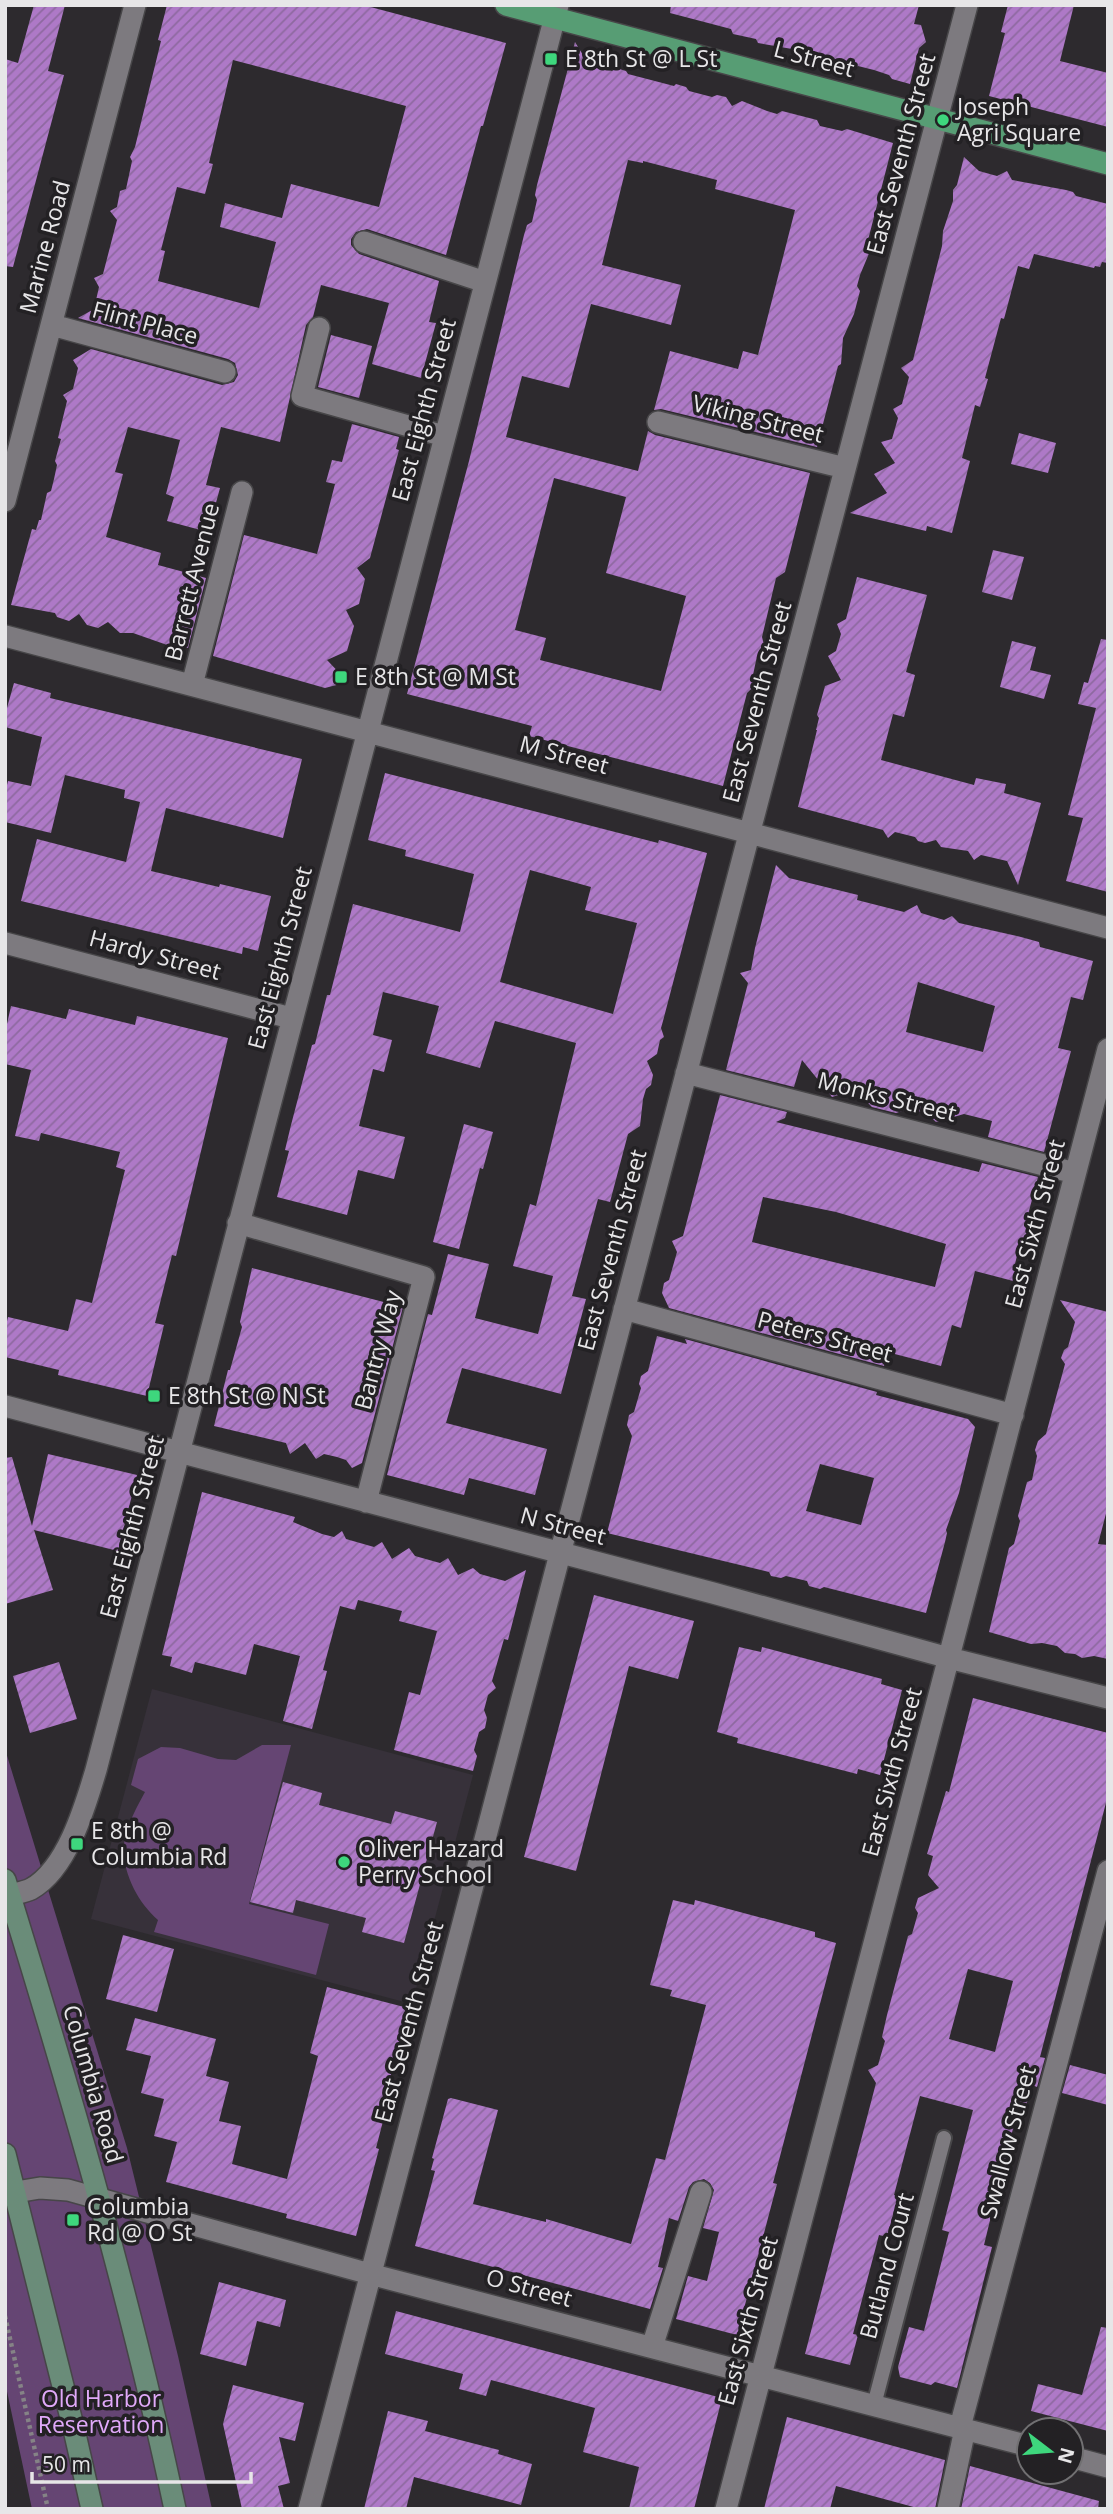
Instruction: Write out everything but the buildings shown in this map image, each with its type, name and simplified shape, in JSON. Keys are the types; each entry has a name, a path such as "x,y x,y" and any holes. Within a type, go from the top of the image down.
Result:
{"main road":[{"name":"L Street","path":"506,5 557,12 1108,164"},
{"name":"Columbia Road","path":"8,1887 99,2199 136,2339 176,2509"},
{"path":"5,2154 92,2509"}],"street":[{"name":"Marine Road","path":"5,501 135,5"},
{"name":"East Seventh Street","path":"309,2509 967,5"},
{"name":"East Eighth Street","path":"8,1887 28,1891 48,1874 81,1816 96,1770 291,1018 557,12"},
{"path":"364,243 485,282"},
{"name":"Flint Place","path":"52,325 225,372"},
{"path":"319,328 302,396 444,436"},
{"name":"Viking Street","path":"658,422 845,468"},
{"name":"Barrett Avenue","path":"192,685 242,492"},
{"name":"M Street","path":"5,636 1108,928"},
{"name":"Hardy Street","path":"5,943 291,1018"},
{"name":"East Sixth Street","path":"726,2509 1108,1049"},
{"name":"Monks Street","path":"686,1073 1075,1173"},
{"name":"Bantry Way","path":"238,1223 424,1277 366,1502"},
{"name":"Peters Street","path":"624,1309 1013,1415"},
{"name":"N Street","path":"5,1406 1108,1698"},
{"name":"Swallow Street","path":"948,2509 962,2428 1108,1871"},
{"name":"O Street","path":"16,2192 54,2188 99,2199 370,2274 1015,2442"},
{"path":"652,2347 701,2192"},
{"path":"1085,2461 1108,2467"}],"lane":[{"name":"Butland Court","path":"874,2405 944,2138"}],"path":[{"path":"5,2316 48,2509"}],"shaded area":[{"path":"152,1689 473,1775 412,2004 91,1919"}],"green space":[{"path":"262,1745 291,1745 249,1904 329,1924 316,1975 154,1932 158,1920 136,1893 127,1871 125,1837 145,1792 131,1785 138,1759 161,1747 180,1748 218,1759 236,1760"},
{"name":"Old Harbor Reservation","path":"5,1749 127,2148 212,2509 32,2509 5,2382"}],"place":[{"name":"E 8th St @ L St","path":"551,59"},
{"name":"Joseph Agri Square","path":"943,120"},
{"name":"E 8th St @ M St","path":"341,677"},
{"name":"E 8th St @ N St","path":"154,1396"},
{"name":"E 8th @ Columbia Rd","path":"77,1844"},
{"name":"Oliver Hazard Perry School","path":"344,1862"},
{"name":"Columbia Rd @ O St","path":"73,2220"}]}
